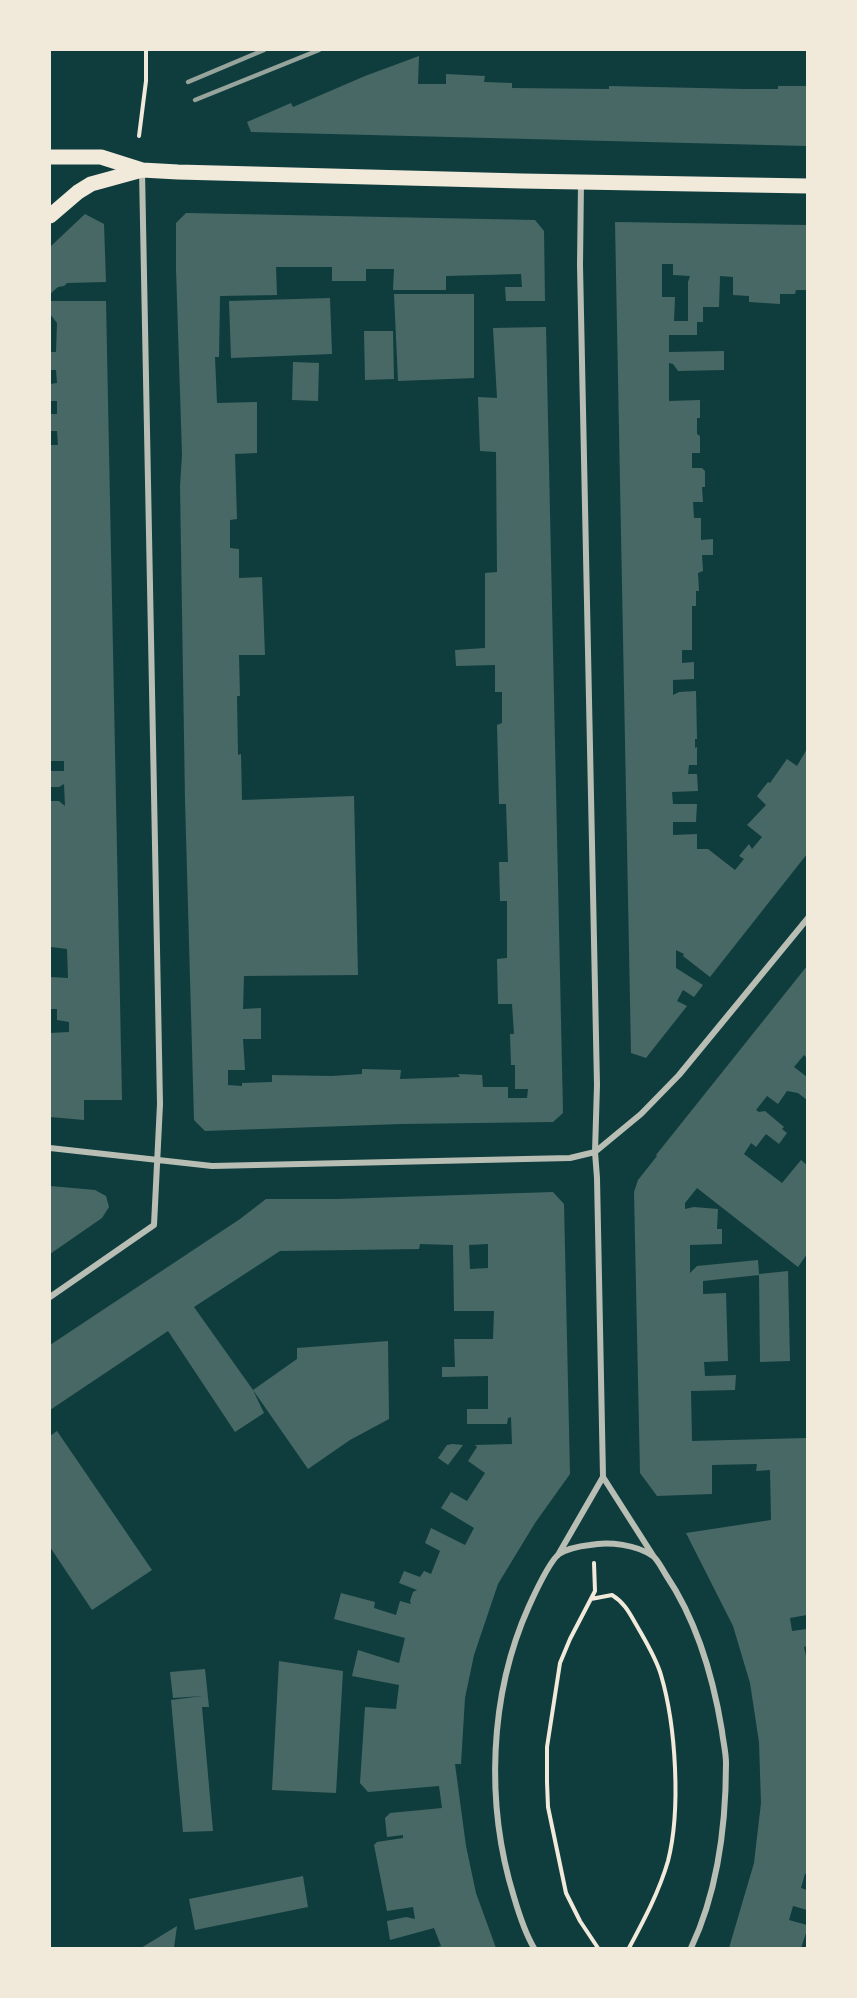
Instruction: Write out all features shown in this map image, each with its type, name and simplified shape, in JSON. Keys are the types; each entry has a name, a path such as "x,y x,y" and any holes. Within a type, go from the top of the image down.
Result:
{"main road":[{"path":"50,157 101,157 142,170 522,181 807,186"},
{"path":"50,216 91,184 142,170"}],"street":[{"path":"50,1297 154,1225 160,1104 142,170"},
{"path":"580,181 580,277 597,1073 595,1152 603,1477 682,1599 716,1697 726,1760 724,1818 720,1858 691,1948"},
{"path":"50,1148 212,1166 570,1158 595,1152 641,1114 679,1075 807,918"},
{"path":"534,1948 518,1911 499,1837 495,1740 516,1639 536,1589 603,1477"},
{"path":"558,1554 592,1544 609,1544 633,1548 654,1557"}],"path":[{"path":"139,136 146,81 146,50"},
{"path":"592,1544 595,1591 560,1663 547,1747 547,1782 548,1807 566,1893 580,1921 598,1948"},
{"path":"591,1599 612,1595 622,1601 651,1650 663,1684 674,1745 673,1820 668,1859 658,1894 630,1948"}],"building":[{"path":"419,56 418,84 446,84 446,74 485,76 484,82 512,83 512,88 609,89 609,86 778,89 778,86 807,86 807,146 251,132 247,122 291,103 293,107"},
{"path":"186,213 535,220 544,231 545,301 506,301 505,287 522,287 521,274 446,276 446,290 393,290 394,269 366,269 366,281 332,281 332,267 276,267 277,295 220,296 219,357 215,357 217,403 257,402 257,453 235,454 237,519 230,520 230,548 239,549 239,578 262,577 265,655 239,655 238,755 241,754 242,800 354,796 358,975 244,976 243,1009 261,1008 261,1039 243,1039 245,1070 228,1070 228,1085 242,1086 242,1083 272,1082 272,1075 332,1076 362,1074 362,1069 401,1070 400,1079 460,1077 458,1074 482,1075 483,1087 508,1087 508,1098 527,1098 528,1089 515,1089 515,1065 511,1065 510,1034 514,1034 512,1004 498,1004 497,959 507,958 507,901 500,901 499,862 508,862 506,804 499,804 497,725 502,723 502,692 495,692 495,665 456,666 455,650 485,648 485,573 497,572 496,452 480,451 478,397 497,398 493,328 546,327 563,1113 553,1122 401,1124 205,1131 194,1120 185,800 180,486 182,455 176,269 176,223"},
{"path":"85,214 104,224 106,282 67,283 50,294 50,247"},
{"path":"615,222 807,225 807,290 796,290 795,294 780,294 780,304 749,302 749,296 733,295 733,277 720,276 719,307 703,307 703,322 697,322 697,335 669,335 669,352 724,351 724,370 678,371 673,364 669,363 669,401 700,400 697,434 700,436 700,453 692,453 692,468 702,468 705,471 705,487 702,487 703,502 693,502 694,518 701,518 701,540 713,539 713,555 702,555 703,571 698,573 699,591 696,591 696,606 692,606 692,650 682,650 682,663 694,662 694,679 673,680 673,695 679,692 696,691 697,765 689,765 688,774 697,774 698,791 672,792 673,804 697,804 696,822 673,822 673,835 697,834 697,849 708,849 735,870 744,859 739,856 749,844 752,849 762,837 747,825 766,805 757,796 768,782 770,783 787,759 797,766 807,749 807,854 710,977 683,956 684,954 676,950 676,968 703,985 694,997 683,990 677,1001 687,1006 646,1058 631,1053","holes":["662,264 673,264 673,275 690,276 688,321 674,321 675,297 662,297"]},
{"path":"394,294 474,294 474,378 398,381"},
{"path":"330,298 332,354 231,358 229,301"},
{"path":"50,301 106,301 122,1100 84,1100 84,1120 50,1117 50,1033 69,1032 69,1022 57,1020 57,1009 50,1009 50,977 68,978 67,949 51,947 50,933 50,801 59,801 65,806 64,784 59,787 50,787 50,771 64,771 64,761 50,761 50,445 58,445 57,431 50,431 50,414 57,414 57,401 50,401 50,384 57,383 56,370 50,370 50,352 56,352 57,323 50,314"},
{"path":"364,331 393,331 394,379 365,380"},
{"path":"293,362 319,363 318,401 292,400"},
{"path":"807,966 807,1058 804,1055 794,1067 807,1077 807,1100 798,1093 787,1091 778,1104 767,1096 756,1110 765,1111 784,1127 782,1129 787,1133 779,1144 766,1134 756,1147 751,1143 744,1154 782,1183 801,1160 807,1165 807,1254 798,1267 697,1188 685,1203 685,1209 694,1207 718,1209 717,1229 722,1229 722,1244 690,1245 690,1273 697,1266 758,1260 759,1274 788,1271 790,1361 760,1362 759,1275 703,1281 703,1294 726,1293 728,1361 704,1362 705,1376 736,1375 735,1390 691,1391 692,1441 807,1438 807,1615 790,1618 792,1631 807,1629 807,1646 804,1647 807,1656 807,1874 805,1874 801,1888 807,1890 807,1910 793,1906 789,1920 807,1925 807,1930 801,1948 729,1948 754,1863 761,1803 759,1742 750,1683 733,1626 686,1533 771,1520 770,1470 756,1471 757,1464 712,1465 712,1494 657,1496 640,1473 634,1192 638,1180 656,1155"},
{"path":"50,1186 95,1190 106,1196 109,1207 102,1218 50,1254"},
{"path":"553,1192 564,1204 570,1474 535,1523 498,1584 474,1655 465,1698 461,1764 455,1764 466,1846 476,1893 496,1948 434,1948 441,1946 434,1928 390,1940 387,1921 406,1917 415,1919 413,1907 387,1911 374,1845 377,1842 403,1838 403,1835 387,1837 385,1818 390,1813 442,1808 439,1786 368,1792 360,1783 365,1707 396,1709 399,1685 352,1676 358,1650 399,1663 405,1638 334,1619 341,1593 375,1602 374,1608 396,1615 400,1601 411,1604 413,1592 417,1590 399,1583 404,1571 420,1577 424,1571 431,1574 440,1551 425,1543 431,1528 465,1545 474,1528 441,1508 451,1492 467,1501 485,1473 468,1461 477,1447 475,1445 512,1444 511,1417 508,1418 507,1424 467,1424 467,1409 488,1409 488,1376 442,1377 442,1367 455,1367 454,1339 493,1339 494,1311 454,1311 453,1245 420,1244 419,1249 280,1251 194,1307 253,1390 264,1413 235,1432 168,1331 50,1410 50,1345 240,1219 266,1199","holes":["488,1244 488,1268 470,1269 469,1245"]},
{"path":"388,1341 389,1419 350,1440 308,1469 253,1390 297,1359 297,1348"},
{"path":"57,1431 152,1570 92,1610 50,1547 50,1436"},
{"path":"447,1445 463,1445 448,1465 438,1458"},
{"path":"279,1661 343,1671 336,1793 272,1790"},
{"path":"205,1669 209,1707 202,1707 213,1831 183,1832 171,1700 202,1696 173,1698 170,1672"},
{"path":"303,1876 308,1907 195,1930 189,1899"},
{"path":"177,1926 174,1948 141,1948"}],"railway":[{"path":"188,82 264,50"},
{"path":"195,100 319,50"}]}
